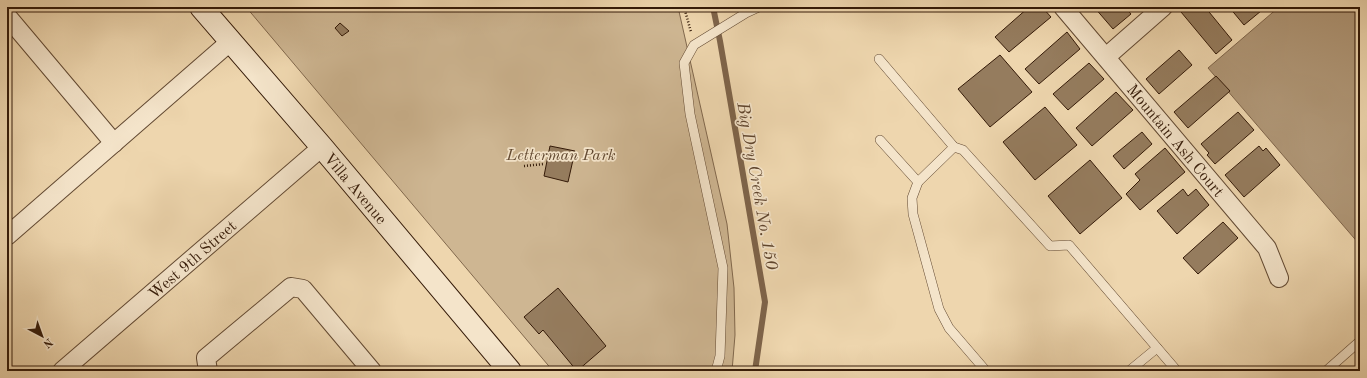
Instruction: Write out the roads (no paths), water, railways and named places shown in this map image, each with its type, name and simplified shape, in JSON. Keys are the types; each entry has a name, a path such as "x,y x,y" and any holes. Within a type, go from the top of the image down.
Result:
{"main road":[{"name":"Villa Avenue","path":"201,7 322,147 510,371"}],"street":[{"name":"Mountain Ash Court","path":"1063,7 1267,248 1279,278"},
{"path":"1106,56 1162,7"},
{"path":"7,16 114,143"},
{"path":"7,236 231,41"},
{"name":"West 9th Street","path":"62,371 322,147"},
{"path":"208,371 206,358 291,287 303,289 372,371"}],"lane":[{"path":"716,371 720,356 722,268 690,114 684,63 694,45 732,21 759,7"},
{"path":"879,59 954,147 963,150 1050,246 1070,245 1177,371"},
{"path":"880,140 918,182"},
{"path":"954,147 918,182 912,198 913,214 939,309 949,328 986,371"},
{"path":"1326,371 1360,341"},
{"path":"1130,371 1157,348"}],"waterway":[{"name":"Big Dry Creek No. 150","path":"713,7 765,302 755,371"}],"park label":[{"name":"Letterman Park","path":"561,154"}]}
